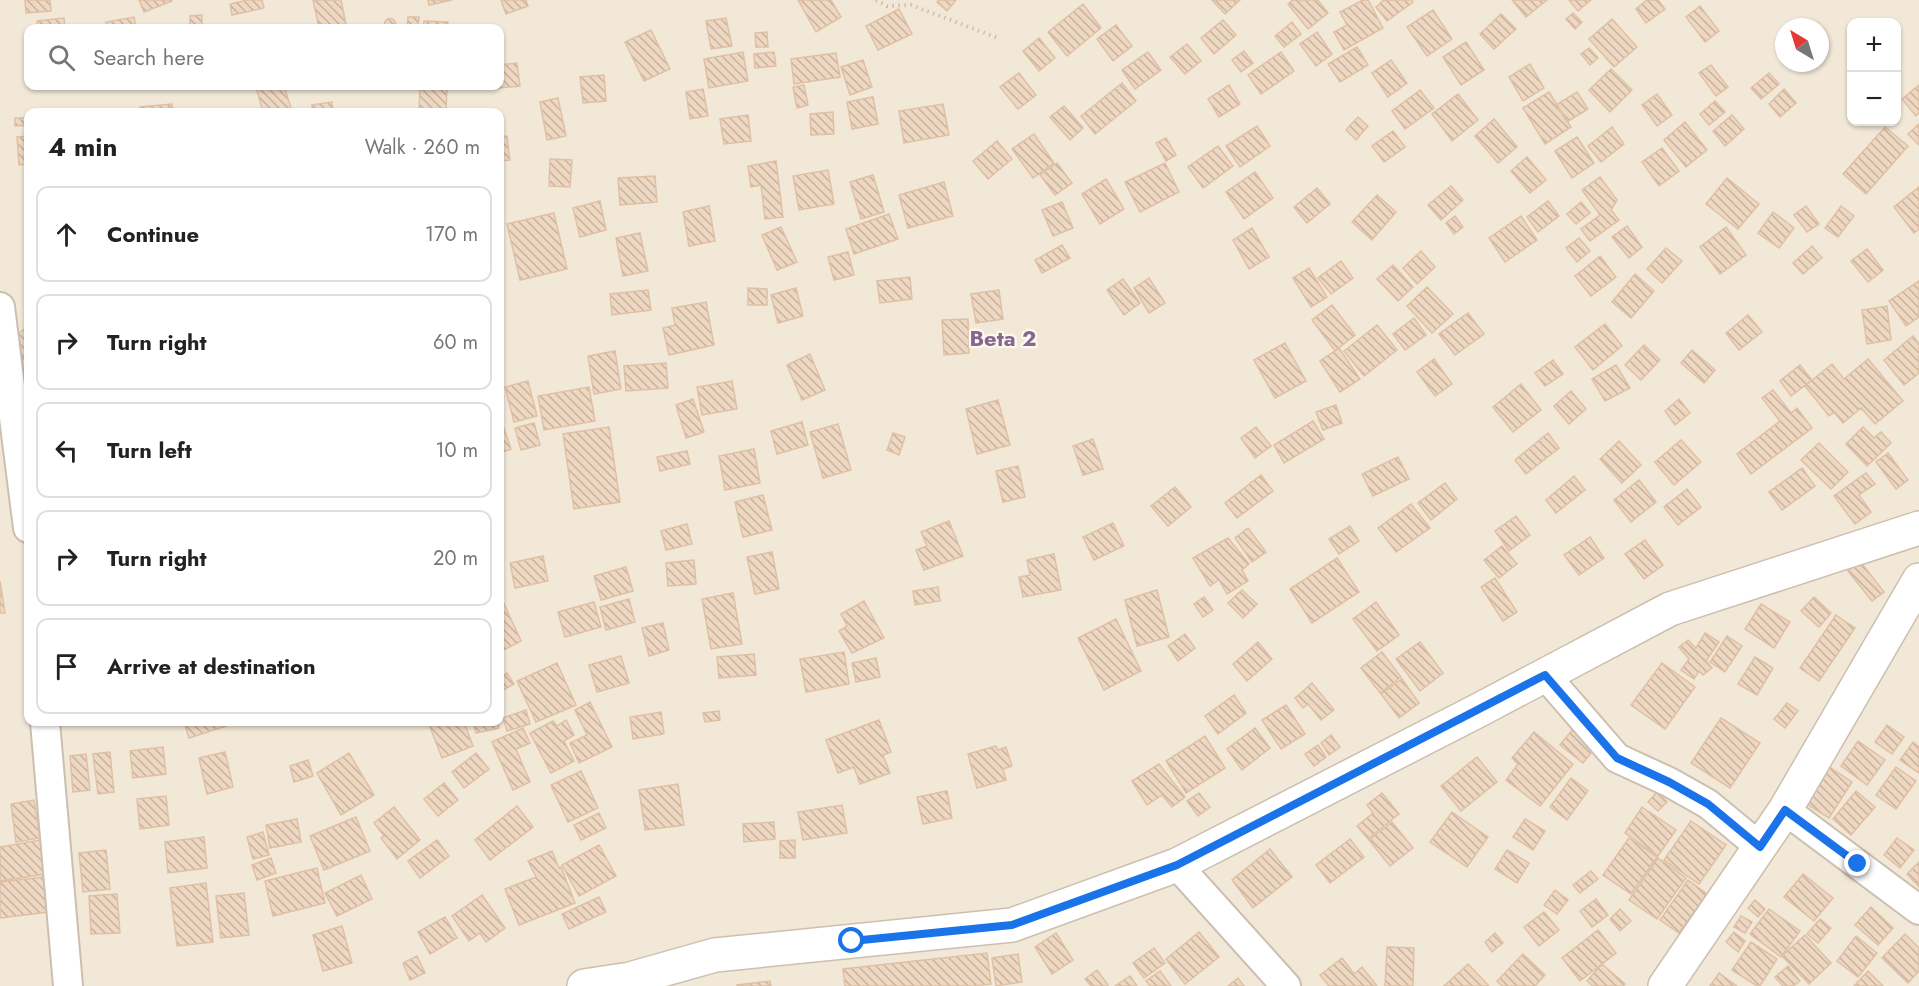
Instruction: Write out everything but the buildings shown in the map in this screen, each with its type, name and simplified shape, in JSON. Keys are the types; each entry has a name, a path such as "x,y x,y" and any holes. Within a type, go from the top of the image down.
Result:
{"street":[{"path":"0,307 24,496"},
{"path":"584,986 633,982 715,955 1012,925 1177,865 1670,609 1919,528"},
{"path":"1665,986 1785,810 1919,580"},
{"path":"1545,675 1617,758 1669,782 1708,804 1760,847"},
{"path":"45,726 68,986"},
{"path":"1785,810 1919,910"},
{"path":"1177,865 1286,986"}],"path":[{"path":"876,0 887,6 910,5 998,38"}],"shaded area":[{"path":"0,0 1919,0 1919,986 0,986"}],"district":[{"name":"Beta 2","path":"1003,338"}],"route":[{"path":"852,941 1012,925 1177,865 1545,675 1617,758 1669,782 1708,804 1760,847 1785,810 1858,864"}]}
